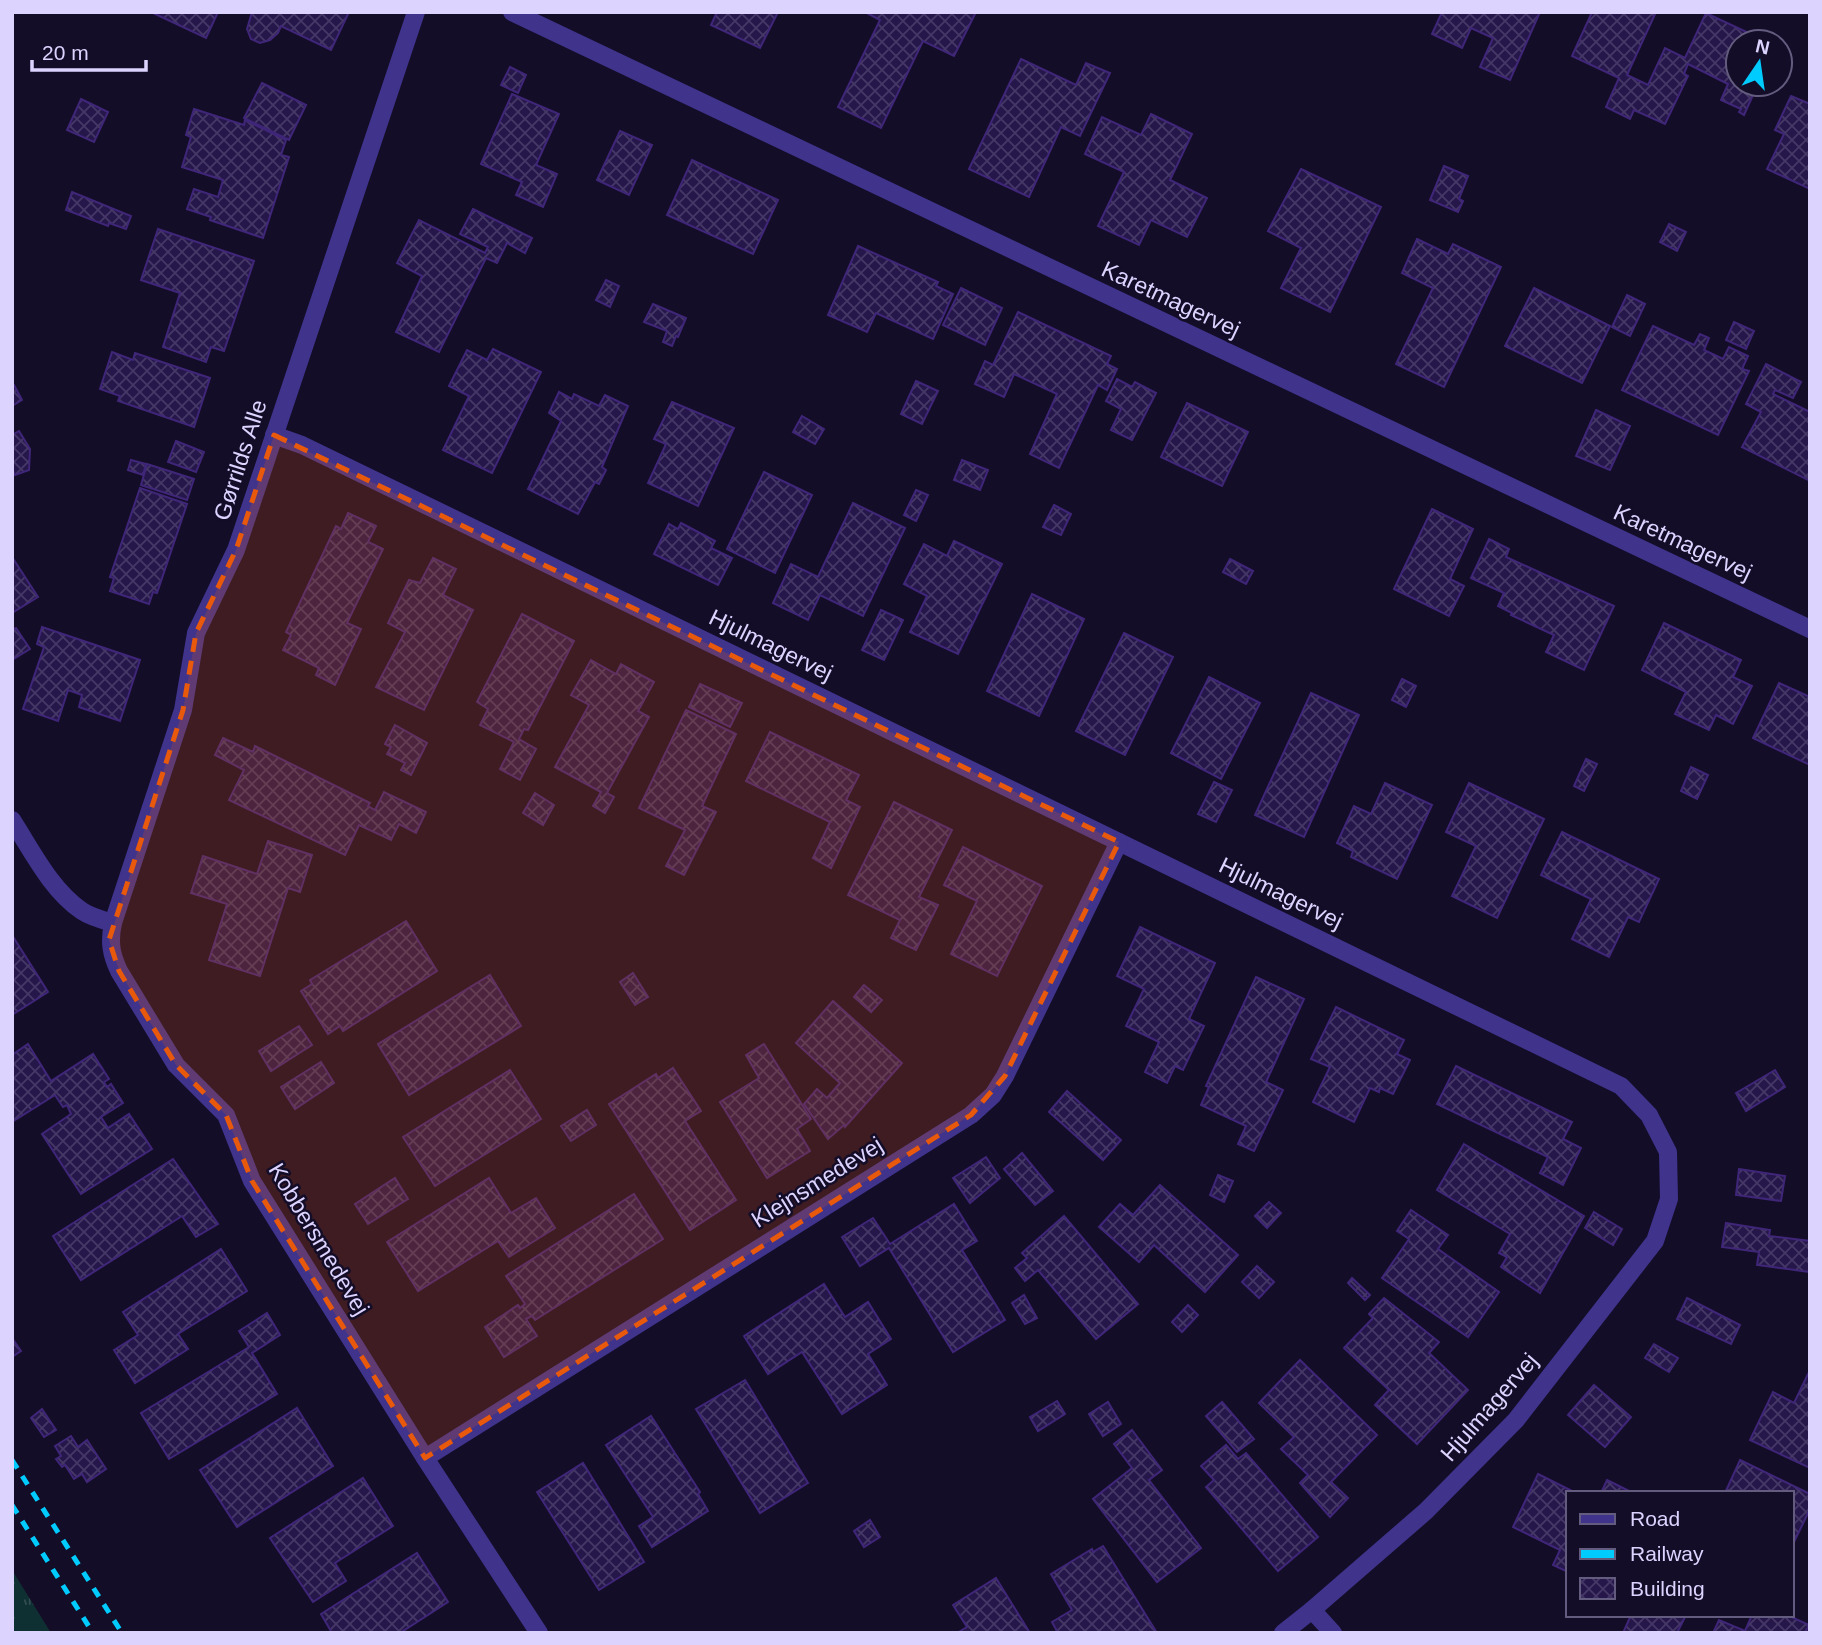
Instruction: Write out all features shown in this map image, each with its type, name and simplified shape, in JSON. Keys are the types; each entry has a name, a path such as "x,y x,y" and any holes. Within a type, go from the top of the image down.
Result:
{"street":[{"name":"Gørrilds Alle","path":"113,923 183,710 196,633 236,550 416,12"},
{"name":"Karetmagervej","path":"512,12 1810,629"},
{"name":"Hjulmagervej","path":"274,435 302,445 1621,1086 1649,1115 1668,1152 1669,1199 1655,1241 1516,1420 1426,1511 1283,1633"},
{"path":"12,820 42,867 64,895 84,912 113,923"},
{"name":"Klejnsmedevej","path":"425,1458 971,1115 986,1102 1005,1076 1119,842"},
{"name":"Kobbersmedevej","path":"113,923 109,940 119,971 176,1065 226,1115 252,1181 425,1458 539,1633"},
{"path":"1312,1610 1333,1633"}],"highlighted area":[{"path":"274,435 1119,842 1005,1076 971,1115 425,1458 252,1181 226,1115 176,1065 119,971 109,940 183,710 196,633 236,550"}],"green space":[{"path":"12,1570 51,1633 12,1633"}],"building":[{"path":"151,12 218,12 206,38"},
{"path":"252,12 349,12 331,50 281,26 270,40 260,43 251,39 247,29"},
{"path":"717,12 778,12 760,48 711,25"},
{"path":"865,12 976,12 954,56 923,41 881,128 838,107 880,20"},
{"path":"1442,12 1540,12 1510,80 1480,67 1493,38 1471,28 1462,48 1432,34"},
{"path":"1592,12 1656,12 1627,75 1648,85 1665,48 1685,58 1706,13 1738,28 1724,28 1724,82 1688,64 1684,74 1688,76 1665,124 1634,110 1630,119 1606,107 1619,78 1572,56"},
{"path":"1021,59 1076,85 1086,63 1110,73 1080,136 1061,127 1029,197 969,169"},
{"path":"510,67 526,75 518,93 501,85"},
{"path":"262,83 306,105 289,140 244,118"},
{"path":"1724,93 1724,98 1752,98 1744,115 1739,112 1741,109 1721,100"},
{"path":"512,94 559,114 536,165 557,174 543,207 516,195 522,182 481,164"},
{"path":"1790,98 1810,104 1810,189 1767,169 1784,134 1775,130"},
{"path":"81,99 108,112 94,142 67,130"},
{"path":"194,109 244,125 245,120 286,140 281,155 289,157 263,238 187,209 194,189 218,197 223,180 182,167 191,137 186,135"},
{"path":"1151,114 1192,134 1170,180 1207,198 1187,237 1151,220 1139,245 1098,226 1124,172 1085,154 1102,117 1141,135"},
{"path":"620,131 652,145 629,195 597,180"},
{"path":"692,160 778,200 753,254 667,215"},
{"path":"1444,166 1468,176 1459,199 1463,201 1458,212 1430,200"},
{"path":"1301,169 1381,207 1330,312 1281,288 1301,248 1268,231"},
{"path":"72,192 131,216 126,229 109,223 108,226 66,210"},
{"path":"473,209 532,238 525,253 507,243 497,263 486,258 439,352 396,332 422,276 397,263 419,220 485,253 488,247 460,234"},
{"path":"1669,224 1686,232 1677,251 1660,242"},
{"path":"158,229 254,261 224,351 211,347 206,362 163,347 180,293 141,280"},
{"path":"1417,239 1448,254 1453,244 1501,267 1444,387 1396,364 1433,288 1402,273"},
{"path":"858,246 938,282 936,286 953,294 933,339 876,313 867,332 828,315"},
{"path":"606,280 619,286 610,307 596,300"},
{"path":"961,288 1002,308 985,345 943,325"},
{"path":"1534,288 1610,326 1582,383 1505,346"},
{"path":"1627,295 1645,304 1630,336 1612,327"},
{"path":"653,304 686,318 672,346 663,342 667,331 644,322"},
{"path":"1018,312 1111,356 1107,364 1117,369 1107,390 1098,385 1059,468 1030,454 1057,394 1014,374 1004,397 975,384 985,361 993,365"},
{"path":"1734,322 1754,331 1746,349 1726,340"},
{"path":"1653,326 1694,345 1700,334 1709,338 1704,350 1723,359 1729,347 1748,356 1742,369 1749,371 1718,435 1622,390"},
{"path":"493,349 541,372 492,473 443,450 469,396 449,386 467,350 487,360"},
{"path":"112,352 133,360 135,353 210,378 194,427 118,401 120,396 100,389"},
{"path":"1766,364 1801,382 1793,398 1775,390 1773,394 1810,412 1810,481 1742,447 1761,412 1746,404"},
{"path":"1117,379 1132,387 1135,382 1156,393 1132,440 1111,430 1121,409 1106,401"},
{"path":"916,381 938,391 922,424 901,414"},
{"path":"14,385 22,400 12,406 12,386"},
{"path":"559,392 572,399 574,394 599,406 605,395 628,406 602,467 606,470 599,484 595,482 578,514 528,489 561,421 549,413"},
{"path":"672,402 734,428 698,506 648,483 666,444 654,439"},
{"path":"1187,403 1248,432 1222,486 1161,457"},
{"path":"1596,410 1630,426 1610,470 1576,456"},
{"path":"802,416 824,429 815,444 793,432"},
{"path":"19,431 30,449 29,470 15,475 12,469 12,435"},
{"path":"176,441 204,452 196,472 168,462"},
{"path":"131,460 146,464 143,475 128,470"},
{"path":"962,460 988,470 980,490 954,480"},
{"path":"147,464 194,479 187,500 141,485"},
{"path":"764,472 812,495 775,573 727,549"},
{"path":"140,488 187,504 157,593 153,592 149,604 110,591 114,578 110,577"},
{"path":"916,490 928,495 916,521 904,515"},
{"path":"853,503 905,528 863,616 820,595 808,620 773,603 791,564 818,577"},
{"path":"1054,505 1071,514 1061,535 1043,527"},
{"path":"1432,509 1473,529 1450,579 1464,586 1449,616 1394,589"},
{"path":"348,513 376,526 368,542 383,549 347,623 361,629 335,685 316,675 319,668 283,650 291,635 286,632 336,526 341,529"},
{"path":"681,523 715,541 711,548 732,558 718,585 654,554 669,524 678,529"},
{"path":"1489,539 1509,549 1506,557 1614,606 1584,670 1546,652 1554,635 1511,615 1512,613 1498,606 1504,593 1471,578"},
{"path":"954,541 1002,564 958,654 910,632 927,596 904,584 924,544 947,556"},
{"path":"12,557 38,597 12,613"},
{"path":"433,558 456,569 443,595 473,610 424,710 376,687 405,632 388,623 409,580 420,583"},
{"path":"1230,559 1253,571 1246,584 1223,572"},
{"path":"1032,594 1084,619 1039,716 987,691"},
{"path":"881,610 903,620 884,660 862,650"},
{"path":"522,614 574,641 528,730 524,729 519,739 536,749 520,780 500,769 514,742 480,725 488,709 477,702"},
{"path":"1664,623 1741,660 1733,677 1752,686 1733,724 1716,715 1709,730 1675,714 1686,692 1642,670"},
{"path":"42,627 140,660 120,721 79,707 82,695 68,690 58,721 23,709 44,647 37,644"},
{"path":"16,628 30,649 12,660 12,630"},
{"path":"1124,633 1173,657 1125,755 1076,731"},
{"path":"591,660 616,674 621,664 654,682 638,711 649,717 607,793 614,797 605,813 593,806 601,792 555,767 589,705 571,695"},
{"path":"1209,677 1260,703 1221,779 1171,753"},
{"path":"1402,679 1416,686 1406,707 1392,700"},
{"path":"1779,683 1810,697 1810,765 1753,738"},
{"path":"700,684 742,703 730,727 689,707"},
{"path":"1311,693 1359,715 1304,837 1255,815"},
{"path":"686,710 736,734 702,806 716,812 684,875 666,866 685,830 639,808"},
{"path":"395,725 427,743 411,775 401,770 405,763 387,754 391,747 385,744"},
{"path":"770,732 859,775 846,800 860,807 831,868 813,858 830,822 746,781"},
{"path":"223,738 253,752 255,746 370,803 368,806 375,810 384,792 426,812 416,833 399,824 391,840 359,825 345,855 229,800 244,770 215,755"},
{"path":"1586,759 1597,764 1584,791 1574,786"},
{"path":"1691,767 1708,775 1697,799 1681,791"},
{"path":"1214,782 1232,790 1216,822 1198,814"},
{"path":"1385,783 1432,805 1397,879 1351,857 1353,851 1337,843 1354,806 1371,814"},
{"path":"1469,783 1544,819 1497,918 1452,896 1476,846 1446,832"},
{"path":"535,793 554,805 543,825 523,813"},
{"path":"894,802 952,830 919,897 938,905 916,950 891,938 900,920 848,895"},
{"path":"1562,832 1659,879 1639,922 1628,917 1609,957 1572,939 1591,899 1541,875"},
{"path":"268,841 312,855 300,892 288,888 260,976 209,960 227,904 191,893 203,856 257,874"},
{"path":"963,847 1042,886 997,976 951,954 977,901 944,885"},
{"path":"406,921 437,971 343,1031 340,1026 328,1034 301,991 312,984 310,980"},
{"path":"1140,927 1215,963 1189,1019 1204,1026 1183,1070 1175,1066 1167,1083 1145,1072 1159,1042 1126,1026 1144,989 1117,976"},
{"path":"12,935 48,992 12,1015"},
{"path":"633,973 648,997 635,1005 620,982"},
{"path":"490,975 521,1026 409,1095 378,1044"},
{"path":"1256,977 1304,999 1266,1082 1283,1090 1254,1151 1238,1144 1246,1126 1201,1105 1209,1087 1206,1086"},
{"path":"864,985 882,1000 871,1012 854,997"},
{"path":"833,1001 902,1063 845,1127 844,1125 828,1139 804,1104 817,1089 827,1098 840,1083 796,1043"},
{"path":"1336,1007 1404,1040 1397,1054 1410,1060 1393,1094 1380,1088 1379,1092 1370,1088 1354,1122 1313,1102 1330,1067 1311,1059"},
{"path":"299,1026 312,1045 271,1071 259,1051"},
{"path":"28,1044 51,1081 93,1054 109,1079 104,1082 107,1087 111,1084 123,1103 101,1117 108,1128 129,1114 152,1149 81,1194 42,1134 71,1114 67,1105 63,1107 55,1095 12,1122 12,1055"},
{"path":"764,1044 811,1119 797,1129 810,1151 767,1178 720,1102 759,1078 746,1055"},
{"path":"321,1062 334,1083 295,1109 281,1087"},
{"path":"1456,1066 1572,1122 1563,1139 1581,1148 1563,1185 1540,1173 1548,1157 1437,1104"},
{"path":"673,1068 701,1111 685,1121 736,1200 690,1230 609,1104 656,1074 658,1078"},
{"path":"510,1070 541,1119 435,1186 403,1137"},
{"path":"1775,1070 1785,1087 1746,1111 1736,1093"},
{"path":"1067,1091 1121,1140 1103,1160 1049,1112"},
{"path":"587,1110 596,1125 571,1141 561,1126"},
{"path":"1464,1144 1584,1216 1540,1293 1501,1267 1507,1257 1499,1253 1510,1234 1437,1190"},
{"path":"1022,1153 1053,1191 1035,1205 1004,1169"},
{"path":"986,1157 1000,1178 970,1203 953,1178"},
{"path":"173,1159 218,1224 196,1237 182,1216 81,1280 53,1236"},
{"path":"1739,1169 1785,1176 1781,1201 1736,1195"},
{"path":"1218,1175 1233,1181 1224,1202 1210,1195"},
{"path":"395,1178 408,1199 368,1224 355,1204"},
{"path":"489,1178 511,1213 536,1198 555,1228 509,1257 498,1241 418,1291 387,1242"},
{"path":"1160,1185 1238,1255 1205,1292 1154,1245 1139,1262 1099,1227 1120,1204 1133,1215"},
{"path":"634,1194 663,1239 535,1320 532,1316 526,1319 537,1336 504,1357 485,1327 518,1305 520,1308 525,1304 506,1276"},
{"path":"1269,1202 1281,1213 1267,1228 1255,1216"},
{"path":"954,1204 977,1241 962,1250 1005,1320 953,1352 889,1248 860,1266 842,1237 873,1218 890,1244"},
{"path":"1411,1210 1448,1235 1438,1249 1499,1292 1468,1337 1382,1278 1409,1239 1397,1231"},
{"path":"1594,1212 1622,1229 1613,1245 1585,1228"},
{"path":"1064,1216 1138,1304 1096,1339 1038,1270 1025,1281 1015,1268 1027,1258 1022,1253"},
{"path":"1726,1223 1770,1230 1769,1236 1810,1241 1810,1272 1757,1265 1759,1252 1722,1247"},
{"path":"221,1249 247,1291 178,1334 188,1349 135,1383 114,1350 138,1335 123,1312"},
{"path":"1257,1266 1274,1282 1259,1298 1242,1282"},
{"path":"1352,1278 1370,1295 1365,1300 1348,1283"},
{"path":"824,1284 845,1317 868,1302 891,1339 868,1354 887,1385 842,1414 802,1352 768,1374 744,1336"},
{"path":"1024,1295 1037,1318 1025,1324 1012,1303"},
{"path":"1384,1298 1439,1342 1429,1353 1468,1390 1417,1444 1375,1405 1389,1390 1344,1348 1373,1318 1369,1314"},
{"path":"1687,1298 1740,1325 1731,1344 1677,1319"},
{"path":"1188,1305 1198,1315 1182,1332 1172,1322"},
{"path":"267,1313 280,1335 252,1353 277,1394 169,1459 141,1413 249,1347 239,1331"},
{"path":"12,1338 21,1351 12,1357"},
{"path":"1654,1344 1678,1358 1669,1372 1645,1358"},
{"path":"1300,1360 1377,1435 1331,1482 1348,1498 1330,1517 1300,1483 1308,1475 1281,1449 1294,1437 1259,1403"},
{"path":"1810,1370 1810,1468 1750,1440 1773,1392 1794,1403"},
{"path":"745,1380 808,1483 760,1513 696,1409"},
{"path":"1594,1385 1631,1417 1605,1447 1568,1415"},
{"path":"1057,1401 1065,1414 1038,1431 1030,1417"},
{"path":"1108,1402 1121,1424 1103,1436 1089,1414"},
{"path":"1222,1402 1254,1439 1237,1452 1206,1416"},
{"path":"297,1408 333,1466 237,1527 200,1470"},
{"path":"42,1409 56,1430 44,1437 31,1418"},
{"path":"651,1416 700,1492 698,1494 708,1511 652,1547 639,1526 653,1517 606,1445"},
{"path":"1132,1430 1162,1470 1149,1480 1201,1548 1157,1582 1093,1499 1132,1468 1114,1444"},
{"path":"71,1436 78,1447 87,1440 106,1469 87,1482 82,1474 74,1479 65,1465 62,1467 56,1459 61,1456 55,1446"},
{"path":"1226,1445 1238,1459 1246,1453 1318,1537 1278,1571 1206,1487 1214,1480 1201,1466"},
{"path":"1740,1460 1810,1494 1810,1509 1794,1542 1794,1491 1726,1491"},
{"path":"583,1463 644,1562 599,1590 537,1492"},
{"path":"1538,1474 1572,1491 1566,1491 1566,1571 1553,1565 1560,1550 1513,1527"},
{"path":"363,1478 393,1526 335,1563 346,1581 313,1602 270,1538"},
{"path":"1607,1480 1629,1491 1602,1491"},
{"path":"870,1520 880,1537 864,1547 854,1531"},
{"path":"1103,1546 1157,1633 1058,1633 1052,1622 1072,1610 1051,1574 1092,1549 1093,1552"},
{"path":"417,1553 448,1602 400,1633 332,1633 321,1614"},
{"path":"996,1578 1030,1633 957,1633 967,1627 953,1605"},
{"path":"1630,1617 1685,1617 1677,1633 1623,1633"},
{"path":"1751,1617 1791,1617 1809,1625 1805,1633 1713,1633 1719,1620 1745,1631"}],"railway":[{"path":"12,1460 122,1633"},
{"path":"12,1505 93,1633"}]}
